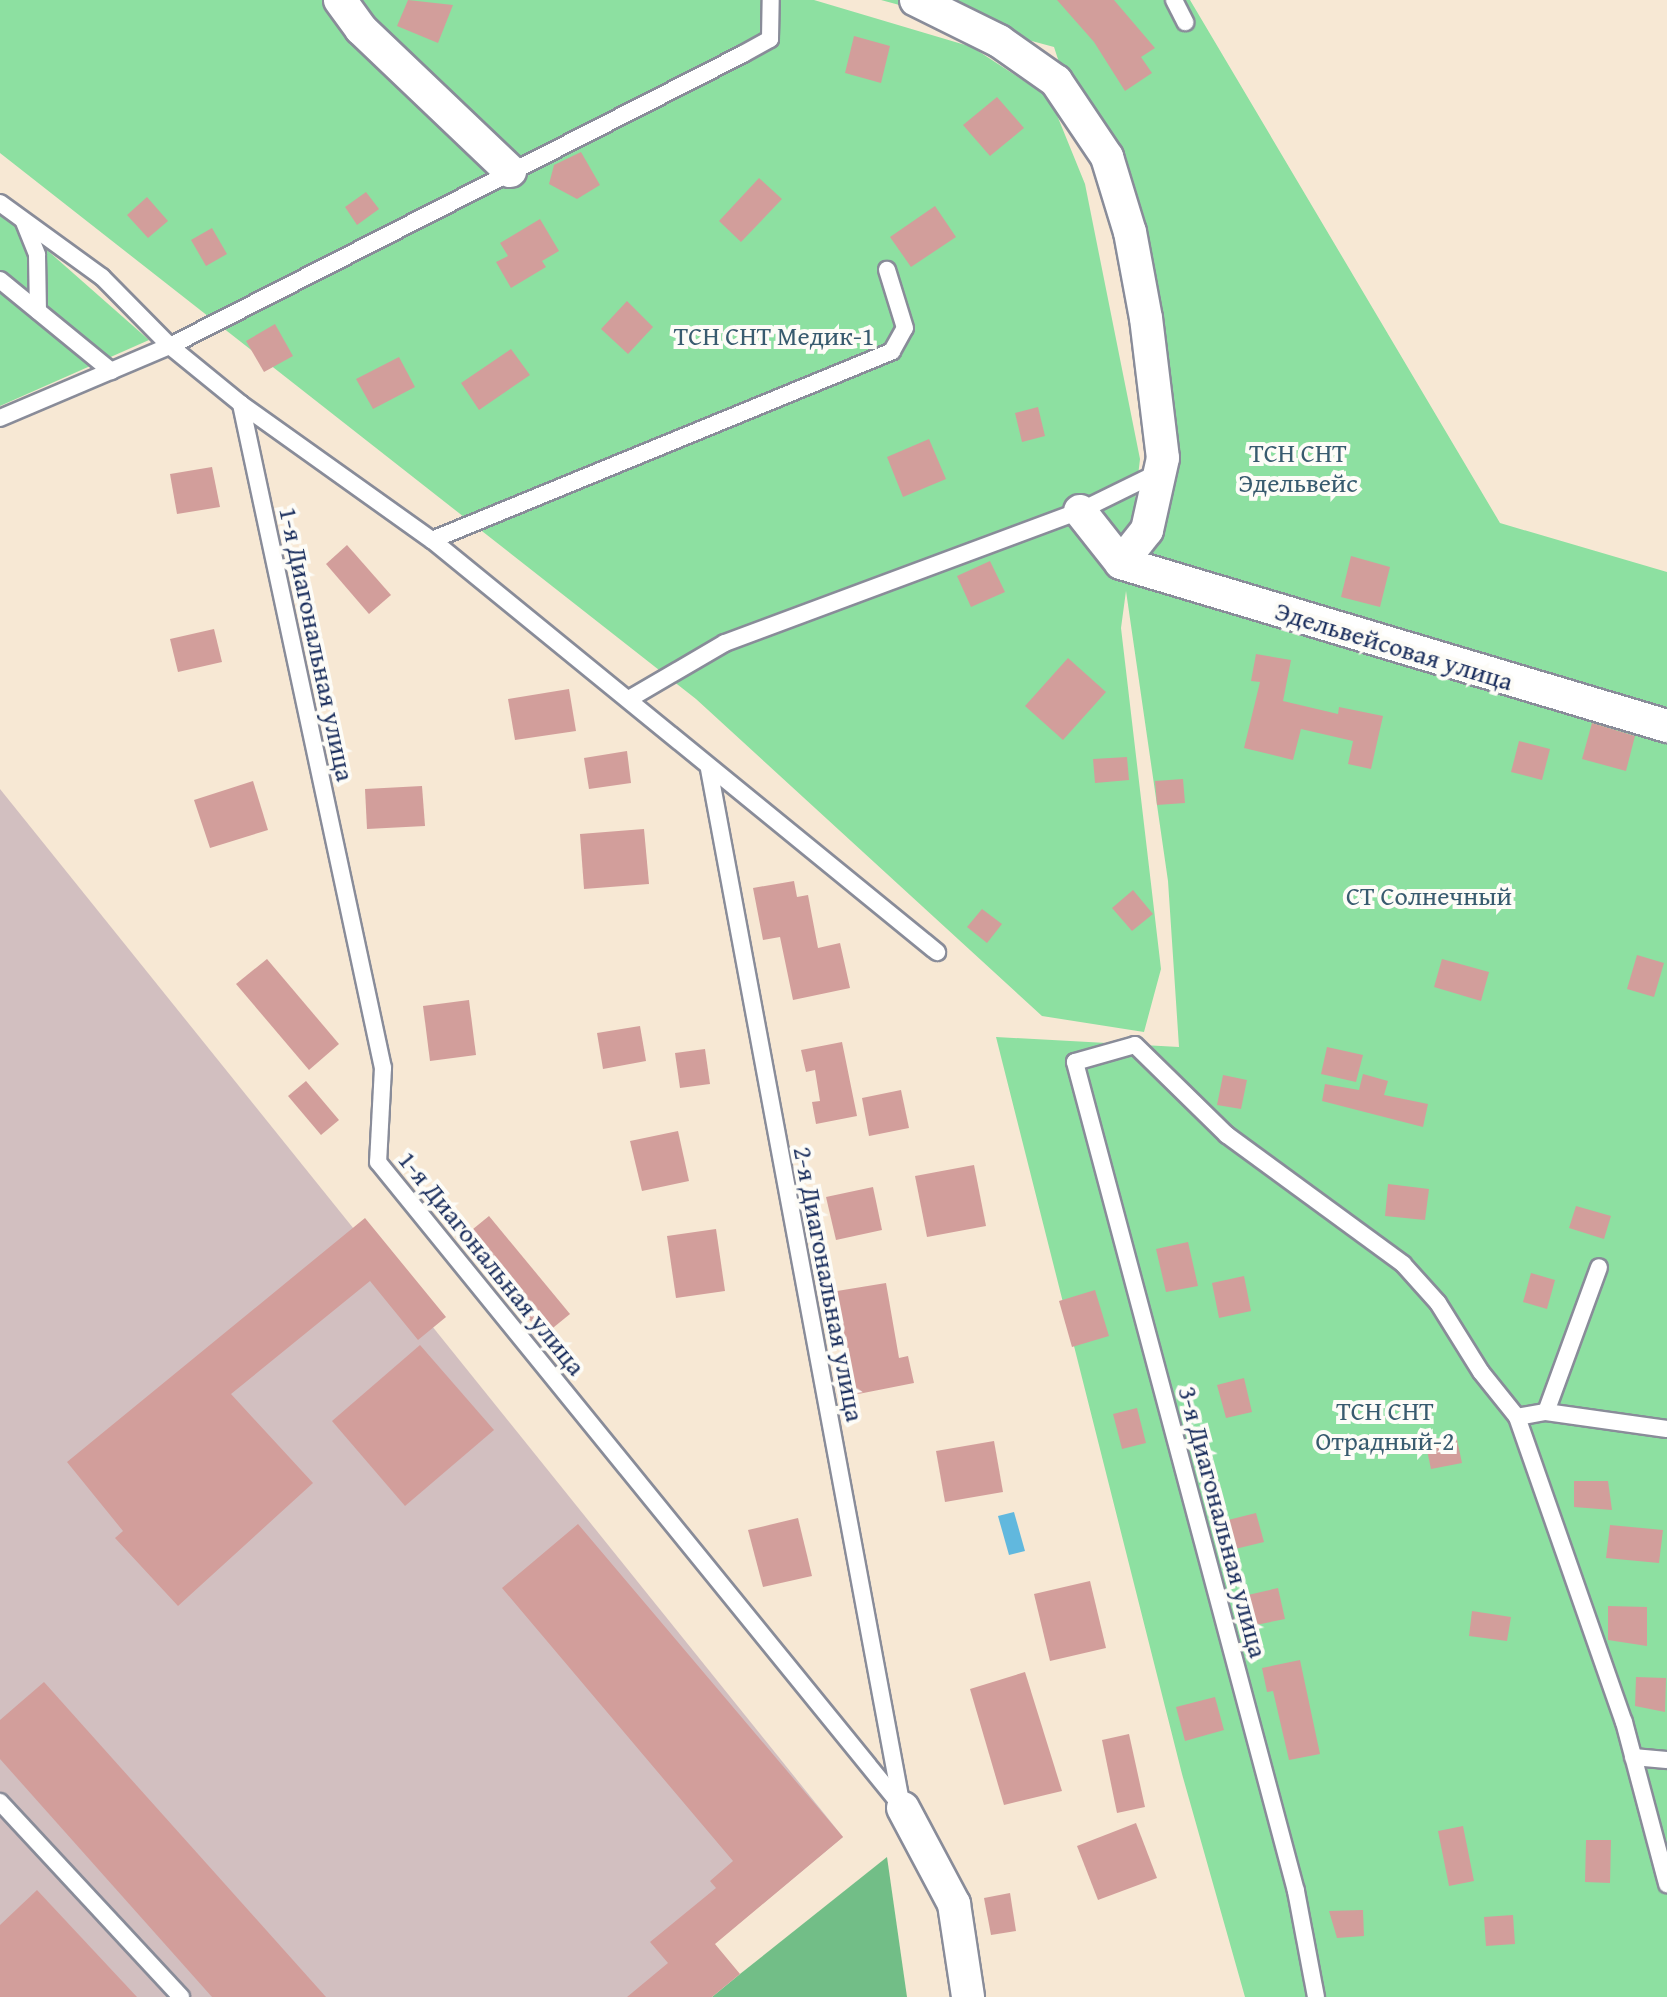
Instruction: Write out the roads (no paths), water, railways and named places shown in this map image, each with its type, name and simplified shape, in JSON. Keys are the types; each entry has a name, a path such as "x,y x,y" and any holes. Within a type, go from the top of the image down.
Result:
{"street":[{"path":"340,0 361,29 510,171"},
{"path":"916,0 999,41 1056,81 1107,157 1141,289 1163,458 1147,530 1121,563 1080,511"},
{"name":"Эдельвейсовая улица","path":"1121,563 1667,726"},
{"path":"903,1808 954,1904 968,1997"}],"lane":[{"path":"0,418 170,346 770,39 771,0"},
{"path":"1174,0 1185,22"},
{"path":"0,203 102,277 170,346 241,404 432,540 937,952"},
{"path":"23,220 37,255 38,311"},
{"path":"432,540 892,351 905,328 887,270"},
{"path":"0,280 111,371"},
{"name":"1-я Диагональная улица","path":"241,404 383,1068 378,1162 903,1808"},
{"path":"629,699 725,643 1080,511 1147,478"},
{"name":"2-я Диагональная улица","path":"709,769 903,1808"},
{"name":"3-я Диагональная улица","path":"1316,1997 1296,1891 1075,1062 1135,1045 1227,1135 1403,1264 1438,1303 1481,1372 1517,1417"},
{"path":"1546,1412 1599,1267"},
{"path":"1667,1429 1546,1412 1517,1417 1633,1757 1667,1884"},
{"path":"1633,1757 1667,1760"},
{"path":"0,1802 181,1997"}],"water":[{"path":"1014,1512 1025,1551 1009,1555 998,1516"}],"park label":[{"name":"ТСН СНТ Медик-1","path":"774,336"},
{"name":"ТСН СНТ Эдельвейс","path":"1298,468"},
{"name":"СТ Солнечный","path":"1429,896"},
{"name":"ТСН СНТ Отрадный-2","path":"1385,1426"}]}
